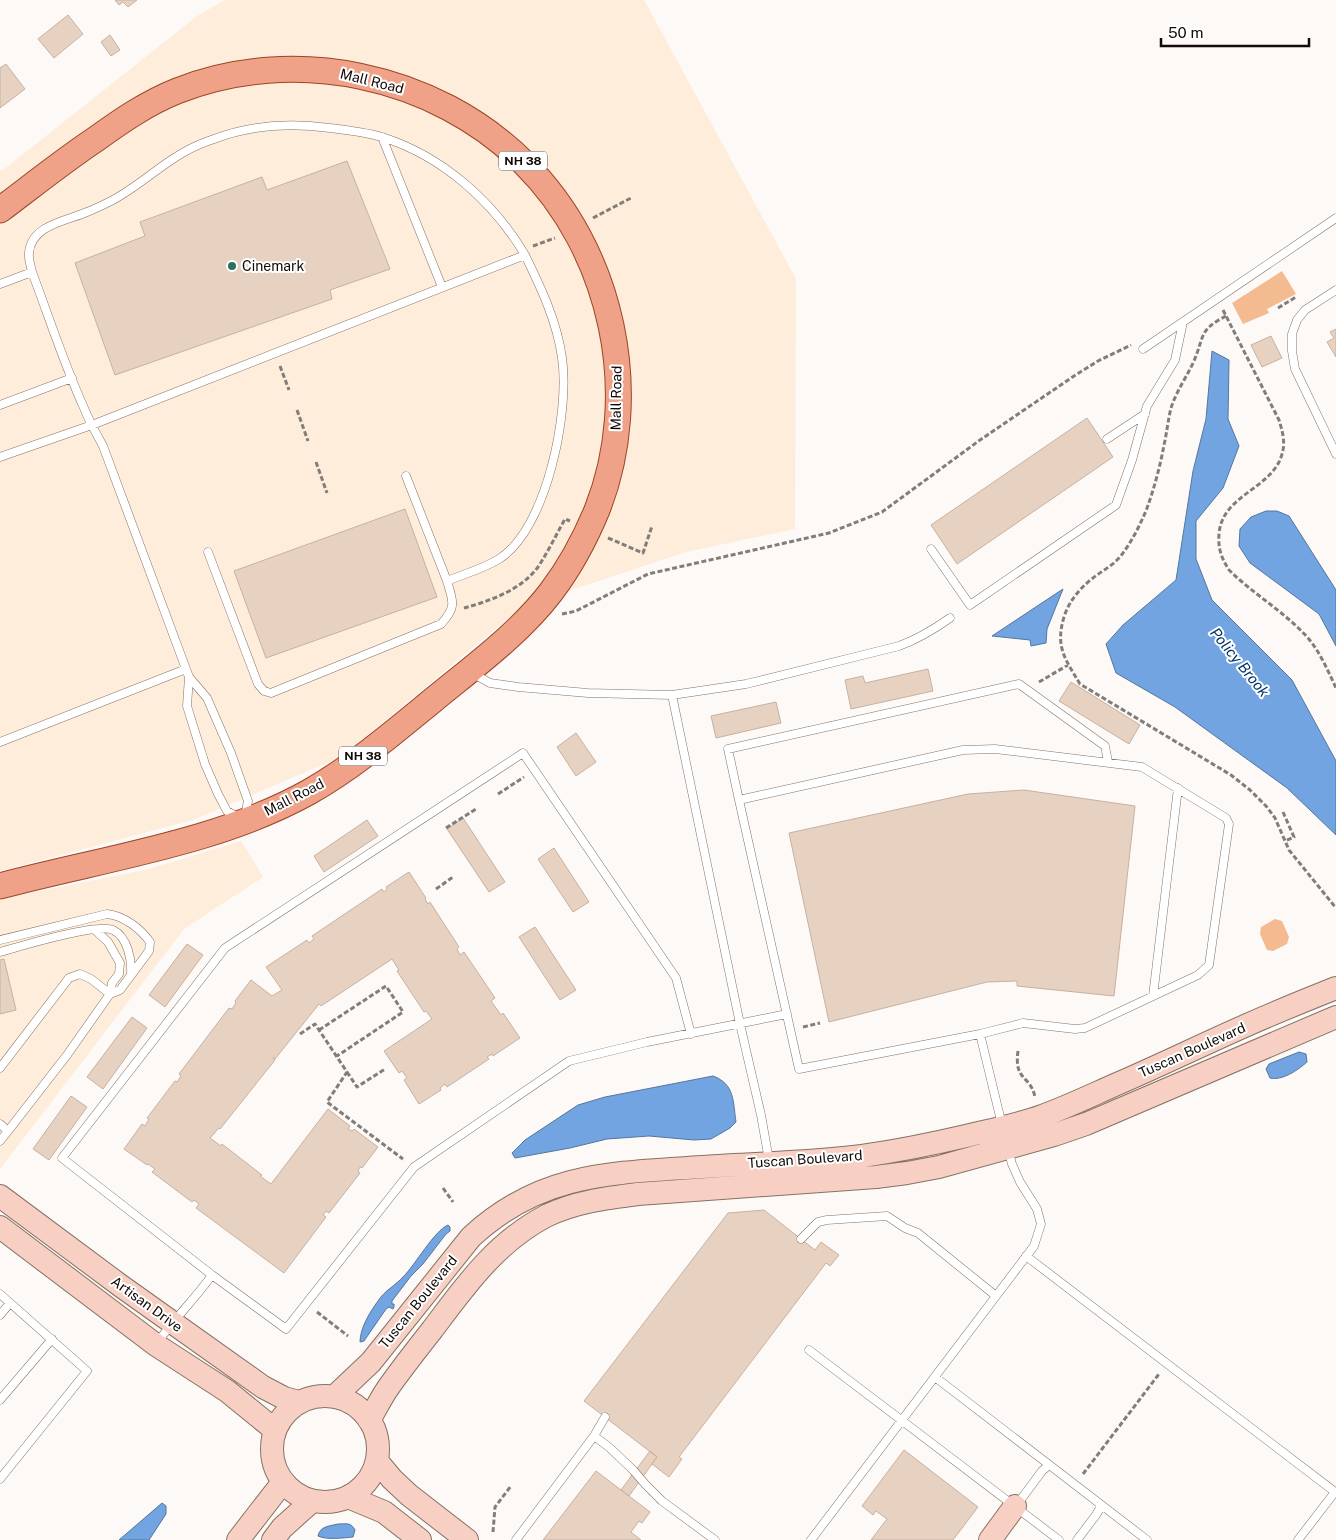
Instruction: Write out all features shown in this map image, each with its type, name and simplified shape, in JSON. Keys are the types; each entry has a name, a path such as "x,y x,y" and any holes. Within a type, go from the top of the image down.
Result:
{"main road":[{"name":"Mall Road","path":"0,210 86,145 124,119 176,91 205,82 257,71 313,70 340,72 399,86 479,125 523,162 560,206 586,252 598,278 616,349 619,395 617,423 609,471 588,530 567,570 532,615 382,741 328,780 284,805 245,821 160,847 0,886"},
{"name":"Tuscan Boulevard","path":"1005,1138 1041,1117 1160,1066 1248,1024 1336,988"},
{"name":"Tuscan Boulevard","path":"369,1420 388,1388 474,1274 497,1251 522,1231 545,1217 570,1206 601,1198 771,1173 828,1160 925,1145 1005,1138 1086,1124 1336,1017"},
{"name":"Tuscan Boulevard","path":"334,1396 371,1362 471,1237 487,1222 510,1207 544,1190 566,1182 624,1172 771,1173"},
{"name":"Artisan Drive","path":"0,1196 263,1387 284,1398 299,1402"},
{"name":"Artisan Drive","path":"0,1227 156,1345 226,1391 275,1430"},
{"path":"316,1396 334,1396 348,1401 360,1409 369,1420 376,1437 377,1461 373,1472 362,1487 348,1497 331,1502 312,1501 296,1494 282,1482 274,1466 271,1448 275,1430 280,1419 289,1410 299,1402 316,1396"},
{"path":"377,1461 409,1495 467,1540"},
{"path":"238,1540 282,1482"},
{"path":"348,1497 384,1512 420,1540"},
{"path":"273,1540 282,1528 312,1501"},
{"path":"990,1540 1015,1506"}],"lane":[{"path":"189,677 187,706 206,764 227,811 245,821 248,801 231,753 207,698 189,677 103,446 84,409 72,378 32,272 28,255 32,242 40,232 53,224 111,201 186,150 216,138 245,130 280,125 313,126 354,130 382,137 406,146 429,158 461,179 509,230 525,254 548,303 558,335 562,359 563,392 556,450 549,476 528,526 514,545 500,558 447,581"},
{"path":"382,137 442,287"},
{"path":"1142,349 1336,218"},
{"path":"0,457 92,425 525,254"},
{"path":"0,284 32,272"},
{"path":"1336,290 1305,310 1297,320 1292,334 1295,369 1336,454"},
{"path":"931,549 970,606 1116,505 1132,460 1147,406 1175,360 1183,322"},
{"path":"0,404 72,378"},
{"path":"1107,439 1145,414"},
{"path":"208,552 258,684 264,692 271,693 442,624 452,610 452,600 447,581 406,476"},
{"path":"468,670 490,683 518,687 588,693 672,695 746,684 899,646 933,630 950,618"},
{"path":"0,742 186,669"},
{"path":"739,800 963,750 995,749 1142,766 1226,818 1228,824 1209,965 1198,975 1085,1028 1075,1029 1023,1023 980,1034 799,1069 739,800 728,749 1019,684 1105,746 1108,762"},
{"path":"672,695 740,1024 761,1116 771,1173"},
{"path":"691,1034 676,978 523,753 225,948 62,1158 212,1275 286,1329 414,1167 569,1062 647,1042 691,1034 787,1014"},
{"path":"1153,996 1178,788"},
{"path":"0,940 95,916 117,915 128,922 150,942 149,950 120,990 110,994"},
{"path":"0,952 86,930 113,930 119,934 130,952 131,975"},
{"path":"0,1141 67,1056 110,994 112,982 119,974 120,964 108,942 95,930"},
{"path":"0,1068 69,978 80,974 91,979 110,994"},
{"path":"811,1540 1034,1246 1041,1224 1037,1209 1020,1182 1012,1164 980,1034"},
{"path":"0,1124 8,1131"},
{"path":"801,1239 818,1222 887,1216 905,1228 918,1233 996,1296"},
{"path":"1026,1256 1335,1492 1298,1540"},
{"path":"156,1345 172,1322 188,1306 212,1275"},
{"path":"0,1294 88,1371 0,1479"},
{"path":"0,1315 10,1303"},
{"path":"0,1400 52,1339"},
{"path":"809,1350 1059,1540"},
{"path":"935,1377 1147,1540"},
{"path":"516,1540 594,1436 605,1417"},
{"path":"594,1436 616,1453 662,1501 715,1540"},
{"path":"1015,1506 1042,1471 1049,1465"},
{"path":"1077,1540 1101,1506"}],"path":[{"path":"590,220 631,198"},
{"path":"530,247 561,236"},
{"path":"1278,308 1296,297"},
{"path":"1217,299 1279,420 1284,436 1283,452 1277,466 1267,479 1233,505 1224,515 1219,530 1218,546 1228,570 1292,623 1317,650 1336,688"},
{"path":"1226,316 1214,322 1202,335 1195,358 1177,395 1170,416 1153,490 1138,528 1119,558 1082,588 1072,599 1061,630 1061,648 1068,665 1080,684 1231,774 1250,790 1275,818 1289,850 1336,908"},
{"path":"561,614 576,611 648,574 829,533 882,512 980,440 1098,361 1134,343 1142,349"},
{"path":"280,366 289,390"},
{"path":"297,410 308,441"},
{"path":"316,462 328,493"},
{"path":"452,610 487,600 522,582 538,567 565,519 575,524"},
{"path":"606,538 643,554 652,526"},
{"path":"1037,684 1068,665"},
{"path":"498,794 526,776"},
{"path":"446,828 476,808"},
{"path":"1284,812 1294,837 1284,841"},
{"path":"436,889 453,877"},
{"path":"319,1030 386,986 403,1012 337,1056"},
{"path":"802,1027 820,1023"},
{"path":"300,1034 316,1024 357,1087 385,1069"},
{"path":"1018,1051 1016,1061 1019,1073 1034,1091 1041,1117"},
{"path":"347,1072 328,1102 403,1159"},
{"path":"443,1188 453,1202"},
{"path":"318,1312 348,1336"},
{"path":"1075,1485 1167,1364"},
{"path":"493,1532 495,1507 511,1486"}],"shaded area":[{"path":"225,0 644,0 796,279 795,529 686,552 523,606 341,757 193,820 0,871 0,171 197,16"},
{"path":"1282,271 1296,294 1267,309 1269,313 1243,324 1232,303"},
{"path":"241,841 263,877 184,929 0,1169 0,899 145,870"},
{"path":"1275,919 1282,921 1289,937 1287,944 1273,951 1267,950 1260,934 1261,927"}],"water":[{"name":"Policy Brook","path":"1212,351 1229,360 1228,419 1239,446 1223,488 1196,521 1196,559 1212,600 1292,680 1336,761 1336,835 1287,788 1175,707 1116,673 1106,644 1123,625 1176,580 1193,471 1206,419"},
{"path":"1266,511 1277,511 1289,516 1336,590 1336,646 1319,614 1250,563 1239,546 1240,529 1251,517"},
{"path":"1063,589 1047,629 1046,643 1031,646 1030,640 992,636"},
{"path":"1299,1052 1306,1054 1307,1062 1285,1076 1275,1079 1270,1078 1266,1069 1269,1064"},
{"path":"713,1076 725,1084 732,1095 736,1122 730,1128 711,1139 694,1140 649,1136 607,1139 515,1158 512,1153 525,1140 578,1105 605,1097"},
{"path":"448,1225 450,1231 392,1301 392,1304 394,1304 393,1309 389,1307 386,1309 364,1341 360,1342 366,1320 381,1297 403,1277 437,1234"},
{"path":"162,1503 166,1506 166,1514 149,1540 119,1540"},
{"path":"338,1524 352,1526 355,1530 353,1537 330,1538 318,1536 323,1528"}],"building":[{"path":"115,0 137,0 128,7 123,2 119,5"},
{"path":"68,15 83,34 54,58 38,39"},
{"path":"110,35 120,50 111,56 101,42"},
{"path":"6,64 25,89 0,108 0,68"},
{"name":"Cinemark","path":"347,161 390,269 330,290 332,299 115,375 75,263 145,236 140,222 262,177 267,190"},
{"path":"1336,329 1336,357 1327,342 1334,338 1330,332"},
{"path":"1271,336 1282,358 1262,367 1251,345"},
{"path":"1087,418 1113,457 957,564 931,525"},
{"path":"405,509 437,597 266,658 234,571"},
{"path":"928,669 933,691 851,709 845,680 863,676 865,683"},
{"path":"1071,682 1140,725 1129,744 1059,701"},
{"path":"776,702 781,723 716,738 711,716"},
{"path":"576,733 596,762 576,776 557,747"},
{"path":"1024,790 1135,806 1114,996 1017,986 1017,981 987,982 829,1022 789,833 968,794"},
{"path":"463,818 505,882 489,892 447,829"},
{"path":"367,820 378,836 324,872 314,856"},
{"path":"554,848 589,902 573,912 538,859"},
{"path":"409,872 428,904 430,902 459,947 457,949 460,955 464,952 495,998 491,1001 501,1015 503,1013 520,1038 493,1056 492,1054 487,1057 489,1059 447,1087 445,1084 440,1088 441,1090 419,1104 404,1080 407,1078 402,1071 399,1073 384,1051 432,1019 426,1011 424,1012 397,971 399,970 392,959 321,1006 319,1004 275,1059 273,1057 275,1060 220,1129 210,1138 221,1146 222,1144 271,1184 328,1109 350,1126 348,1129 352,1131 354,1129 378,1147 362,1168 360,1167 358,1171 360,1173 329,1213 326,1211 323,1215 326,1217 284,1273 196,1208 199,1204 194,1200 192,1202 152,1172 155,1169 124,1149 142,1124 145,1126 149,1119 147,1118 175,1081 177,1082 181,1076 179,1074 229,1008 232,1009 236,1003 235,1001 251,980 272,996 282,990 266,967 307,940 309,943 314,939 312,936 382,889 384,892 387,889 386,887"},
{"path":"535,927 576,990 560,1000 519,937"},
{"path":"187,944 203,955 165,1007 149,995"},
{"path":"4,959 16,1010 0,1014 0,960"},
{"path":"132,1017 147,1028 103,1089 87,1077"},
{"path":"71,1096 87,1107 49,1160 33,1149"},
{"path":"764,1210 815,1250 821,1242 839,1255 830,1266 826,1263 679,1457 682,1459 669,1477 652,1464 657,1457 584,1401 728,1213"},
{"path":"904,1450 978,1507 953,1540 871,1540 887,1519 876,1511 873,1515 862,1506"},
{"path":"650,1451 657,1457 629,1496 621,1490"},
{"path":"596,1471 650,1512 642,1523 639,1521 631,1532 641,1540 543,1540"}],"place":[{"name":"Cinemark","path":"232,266"}]}
